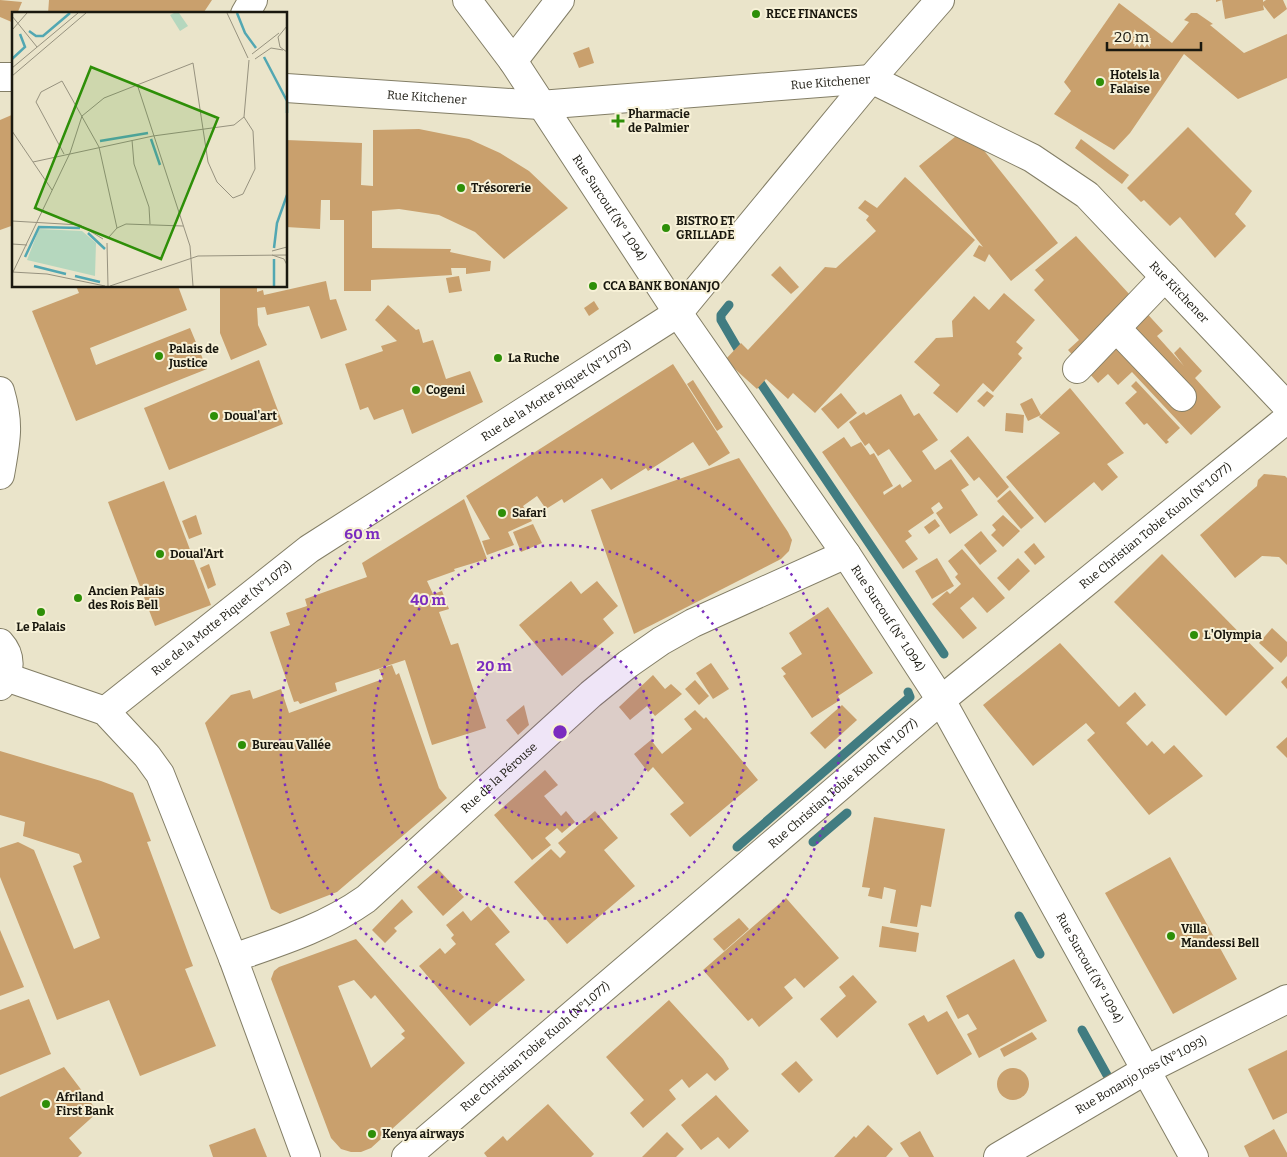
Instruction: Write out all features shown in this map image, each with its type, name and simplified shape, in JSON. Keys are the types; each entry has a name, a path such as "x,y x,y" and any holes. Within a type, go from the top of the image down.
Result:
{"street":[{"path":"245,12 254,0"},
{"name":"Rue Surcouf (N° 1.094)","path":"467,0 513,61 540,105 678,313 846,554 941,700 1194,1157"},
{"path":"513,61 560,0"},
{"name":"Rue de la Motte Piquet (N°1.073)","path":"105,711 309,549 678,313 871,79 940,0"},
{"name":"Rue Kitchener","path":"288,88 540,105 871,79 1032,158 1087,195 1287,406"},
{"path":"1077,369 1165,277"},
{"path":"1116,328 1182,397"},
{"path":"0,391 7,417 6,446 0,474"},
{"name":"Rue Christian Tobie Kuoh (N°1.077)","path":"406,1157 941,700 1287,419"},
{"name":"Rue de la Pérouse","path":"233,958 320,927 345,914 366,899 591,694 628,664 661,641 693,623 846,554"},
{"path":"0,643 9,658 3,682 105,711 147,756 160,774 233,958 306,1157"},
{"name":"Rue Bonanjo Joss (N°1.093)","path":"998,1157 1146,1070 1287,999"}],"building":[{"path":"0,0 22,2 18,12 12,12 12,22 0,17"},
{"path":"49,0 212,0 204,12 48,12"},
{"path":"1222,0 1263,0 1263,2 1266,0 1283,0 1287,9 1274,19 1263,5 1264,10 1225,19"},
{"path":"1119,3 1172,43 1189,22 1184,20 1191,13 1197,13 1213,24 1210,25 1244,53 1287,34 1287,78 1238,99 1184,54 1130,133 1114,150 1054,114 1071,91 1064,82"},
{"path":"589,47 594,63 579,68 573,53"},
{"path":"12,115 12,226 0,230 0,120"},
{"path":"1188,127 1252,191 1235,214 1246,226 1215,258 1180,217 1170,226 1144,200 1141,202 1127,188"},
{"path":"966,128 1058,243 1011,281 989,254 985,262 973,256 979,245 983,247 919,166"},
{"path":"419,129 469,139 500,153 529,171 568,208 504,259 475,232 439,215 399,209 372,211 372,248 451,249 450,252 491,261 490,271 466,274 466,268 451,268 452,275 371,280 371,291 344,291 344,220 330,220 330,200 321,200 320,229 288,227 288,140 362,143 361,185 373,186 373,130"},
{"path":"1081,139 1129,175 1122,184 1075,148"},
{"path":"905,177 975,240 815,413 793,393 788,399 766,379 757,389 725,360 741,343 748,350 825,267 836,268 876,231 866,220 869,216 858,208 865,200 877,208"},
{"path":"1076,236 1163,331 1157,336 1184,366 1174,353 1180,347 1202,371 1195,378 1221,407 1191,435 1132,372 1118,385 1108,374 1098,383 1068,350 1079,340 1034,290 1044,280 1035,270"},
{"path":"780,266 799,287 791,294 771,275"},
{"path":"459,276 462,291 449,293 446,278"},
{"path":"326,281 330,300 336,299 347,330 321,339 309,306 267,315 265,307 257,308 258,325 267,345 231,360 220,333 220,288 257,288 257,292 263,290 264,295"},
{"name":"Palais de Justice","path":"77,288 179,288 187,310 90,348 96,365 190,328 207,369 76,421 32,311 79,293"},
{"path":"1004,293 1035,320 1016,342 1023,348 1018,354 1022,358 993,392 983,383 957,413 933,393 940,385 914,362 936,338 953,337 952,321 974,296 989,310"},
{"path":"594,301 599,309 589,316 584,308"},
{"name":"Cogeni","path":"388,305 416,330 419,329 423,343 433,340 446,379 470,371 483,402 412,434 403,409 374,420 368,407 360,410 345,364 383,351 381,346 397,341 375,320"},
{"name":"Doual'art","path":"259,360 283,424 169,470 144,408"},
{"path":"673,364 730,453 709,466 693,442 648,471 646,468 611,490 602,478 564,503 562,499 546,509 537,496 523,506 532,521 508,532 514,545 487,555 482,541 490,539 466,496"},
{"path":"693,380 723,427 717,431 687,384"},
{"path":"1136,381 1180,428 1167,440 1169,442 1166,444 1147,423 1144,425 1125,403 1137,392 1131,386"},
{"path":"1070,388 1124,453 1107,464 1118,477 1102,491 1094,482 1045,523 1006,477 1060,433 1039,417"},
{"path":"987,391 994,396 984,407 977,401"},
{"path":"841,393 857,413 838,429 821,409"},
{"path":"901,394 914,416 919,413 938,440 922,451 935,470 951,459 969,485 961,490 978,515 950,534 936,513 943,508 939,502 931,508 934,513 908,531 912,536 905,541 918,559 903,569 822,452 844,437 851,447 861,442 870,455 874,453 893,486 883,492 884,495 900,484 902,488 912,481 889,449 878,456 869,443 865,446 849,422 864,412 866,415"},
{"path":"1032,398 1041,415 1028,421 1020,404"},
{"path":"1006,413 1024,415 1023,433 1005,431"},
{"path":"968,436 1009,487 997,498 979,477 974,481 950,451"},
{"path":"739,458 788,532 792,540 789,551 781,559 634,634 591,510"},
{"path":"1264,474 1285,476 1287,478 1287,565 1279,557 1262,556 1235,578 1200,535 1257,486 1258,480"},
{"name":"Doual'Art","path":"164,481 211,605 155,626 108,502"},
{"path":"1010,490 1034,518 1021,529 997,501"},
{"path":"464,499 487,559 454,569 455,571 427,581 433,594 442,591 449,609 439,612 451,645 458,643 486,728 432,745 405,660 335,683 337,691 300,704 298,701 294,702 270,632 290,625 286,613 307,606 305,599 367,577 362,563"},
{"path":"196,515 202,534 189,539 182,521"},
{"path":"1003,515 1020,531 1003,547 991,535 996,530 992,525"},
{"path":"935,519 940,526 929,534 924,527"},
{"path":"533,524 542,543 521,552 513,532"},
{"path":"981,531 997,551 980,565 964,545"},
{"path":"1034,543 1045,557 1035,565 1024,552"},
{"path":"962,549 1005,598 987,613 973,597 960,608 977,628 963,639 932,604 947,591 950,594 961,584 955,577 958,574 948,561"},
{"name":"L'Olympia","path":"1162,554 1274,668 1226,716 1114,602"},
{"path":"937,558 954,586 932,599 915,571"},
{"path":"1018,558 1030,571 1009,591 997,578"},
{"path":"209,564 216,585 208,589 200,568"},
{"path":"571,581 581,594 597,581 618,606 603,619 614,633 562,676 519,625"},
{"path":"828,607 873,673 838,696 840,700 812,718 783,676 786,674 781,668 802,654 789,633"},
{"path":"1272,628 1287,642 1287,656 1281,663 1259,643"},
{"path":"1060,643 1119,707 1135,692 1146,705 1126,723 1147,746 1152,741 1164,754 1174,745 1203,776 1149,815 1087,740 1095,733 1086,723 1033,766 983,705"},
{"path":"711,663 729,689 713,699 696,673"},
{"path":"392,665 396,675 399,673 439,788 447,798 337,892 280,914 271,909 205,723 231,695 250,690 253,699 281,689 289,713 383,679 379,669"},
{"path":"653,675 665,689 671,684 682,694 655,716 647,706 630,720 619,707"},
{"path":"1287,676 1287,689 1281,682"},
{"path":"695,680 709,696 699,705 685,689"},
{"path":"524,705 529,725 518,735 506,720"},
{"path":"842,705 857,720 825,749 810,733"},
{"path":"695,710 704,719 706,717 758,780 690,837 670,814 684,803 653,767 648,772 634,754 651,740 662,754 692,729 684,719"},
{"path":"1287,737 1287,758 1276,747"},
{"path":"0,751 101,781 133,793 151,841 147,842 193,966 185,969 216,1046 140,1076 109,1000 57,1020 0,877 0,848 18,842 34,850 74,949 100,938 73,866 82,862 79,854 23,836 25,822 0,815"},
{"path":"545,770 558,785 544,796 561,816 566,811 575,822 562,833 557,828 545,838 551,845 532,860 494,815"},
{"path":"595,811 618,838 604,850 635,886 567,944 514,882 551,849 560,858 566,852 558,843"},
{"path":"874,817 945,829 931,907 921,905 917,927 890,923 896,890 884,887 882,899 868,896 870,888 862,887"},
{"name":"Villa Mandessi Bell","path":"1170,857 1237,979 1173,1014 1105,893"},
{"path":"438,869 464,897 443,916 417,887"},
{"path":"786,898 839,958 804,988 795,978 784,987 793,998 759,1027 752,1018 748,1021 703,970"},
{"path":"402,899 413,912 394,928 397,931 385,943 372,930"},
{"path":"488,906 510,932 495,944 525,980 470,1026 419,966 440,948 445,954 456,944 451,938 454,935 446,925 463,911 471,921"},
{"path":"739,918 749,929 724,951 713,939"},
{"path":"882,926 919,933 916,952 879,947"},
{"path":"0,930 24,987 0,996"},
{"path":"356,939 465,1063 371,1148 361,1152 341,1149 331,1138 271,979 274,971 279,967","holes":["354,980 371,999 375,995 405,1031 401,1034 405,1038 371,1068 338,986"]},
{"path":"1014,959 1047,1021 979,1058 967,1034 977,1029 968,1014 958,1019 946,996"},
{"path":"853,975 877,1002 837,1038 820,1019 846,996 839,987"},
{"path":"29,999 51,1054 0,1075 0,1010"},
{"path":"669,1000 723,1059 729,1069 715,1081 707,1073 689,1088 682,1079 669,1090 676,1099 643,1128 630,1113 644,1100 606,1057"},
{"path":"947,1011 972,1054 937,1075 908,1024 924,1015 928,1022"},
{"path":"1032,1032 1037,1039 1004,1057 1000,1049"},
{"path":"1287,1050 1287,1113 1273,1120 1248,1069"},
{"path":"796,1061 813,1080 799,1093 781,1074"},
{"name":"Afriland First Bank","path":"64,1067 98,1112 69,1138 82,1153 78,1157 0,1157 0,1097"},
{"path":"1013,1068 1025,1072 1029,1084 1025,1096 1013,1100 1001,1096 997,1084 1001,1072"},
{"path":"716,1095 749,1131 729,1149 718,1137 701,1150 681,1125"},
{"path":"548,1104 594,1154 591,1157 487,1157 484,1153 503,1136 507,1141"},
{"path":"868,1125 893,1149 886,1157 834,1157 854,1136 856,1138"},
{"path":"255,1128 267,1157 213,1157 209,1145"},
{"path":"1274,1129 1287,1153 1287,1157 1249,1157 1244,1146"},
{"path":"920,1131 934,1157 909,1157 900,1143"},
{"path":"667,1132 684,1149 676,1157 642,1157"}],"waterway":[{"path":"729,305 721,315 721,320 742,356"},
{"path":"755,375 944,654"},
{"path":"737,847 910,697 908,692"},
{"path":"813,842 847,813"},
{"path":"1019,916 1040,954"},
{"path":"1082,1030 1107,1075"}],"place":[{"name":"RECE FINANCES","path":"756,14"},
{"name":"Hotels la Falaise","path":"1100,82"},
{"name":"Pharmacie de Palmier","path":"618,121"},
{"name":"Trésorerie","path":"461,188"},
{"name":"BISTRO ET GRILLADE","path":"666,228"},
{"name":"CCA BANK BONANJO","path":"593,286"},
{"name":"Palais de Justice","path":"159,356"},
{"name":"La Ruche","path":"498,358"},
{"name":"Cogeni","path":"416,390"},
{"name":"Doual'art","path":"214,416"},
{"name":"Safari","path":"502,513"},
{"name":"Doual'Art","path":"160,554"},
{"name":"Ancien Palais des Rois Bell","path":"78,598"},
{"name":"Le Palais","path":"41,612"},
{"name":"L'Olympia","path":"1194,635"},
{"name":"Bureau Vallée","path":"242,745"},
{"name":"Villa Mandessi Bell","path":"1171,936"},
{"name":"Afriland First Bank","path":"46,1104"},
{"name":"Kenya airways","path":"372,1134"}]}
